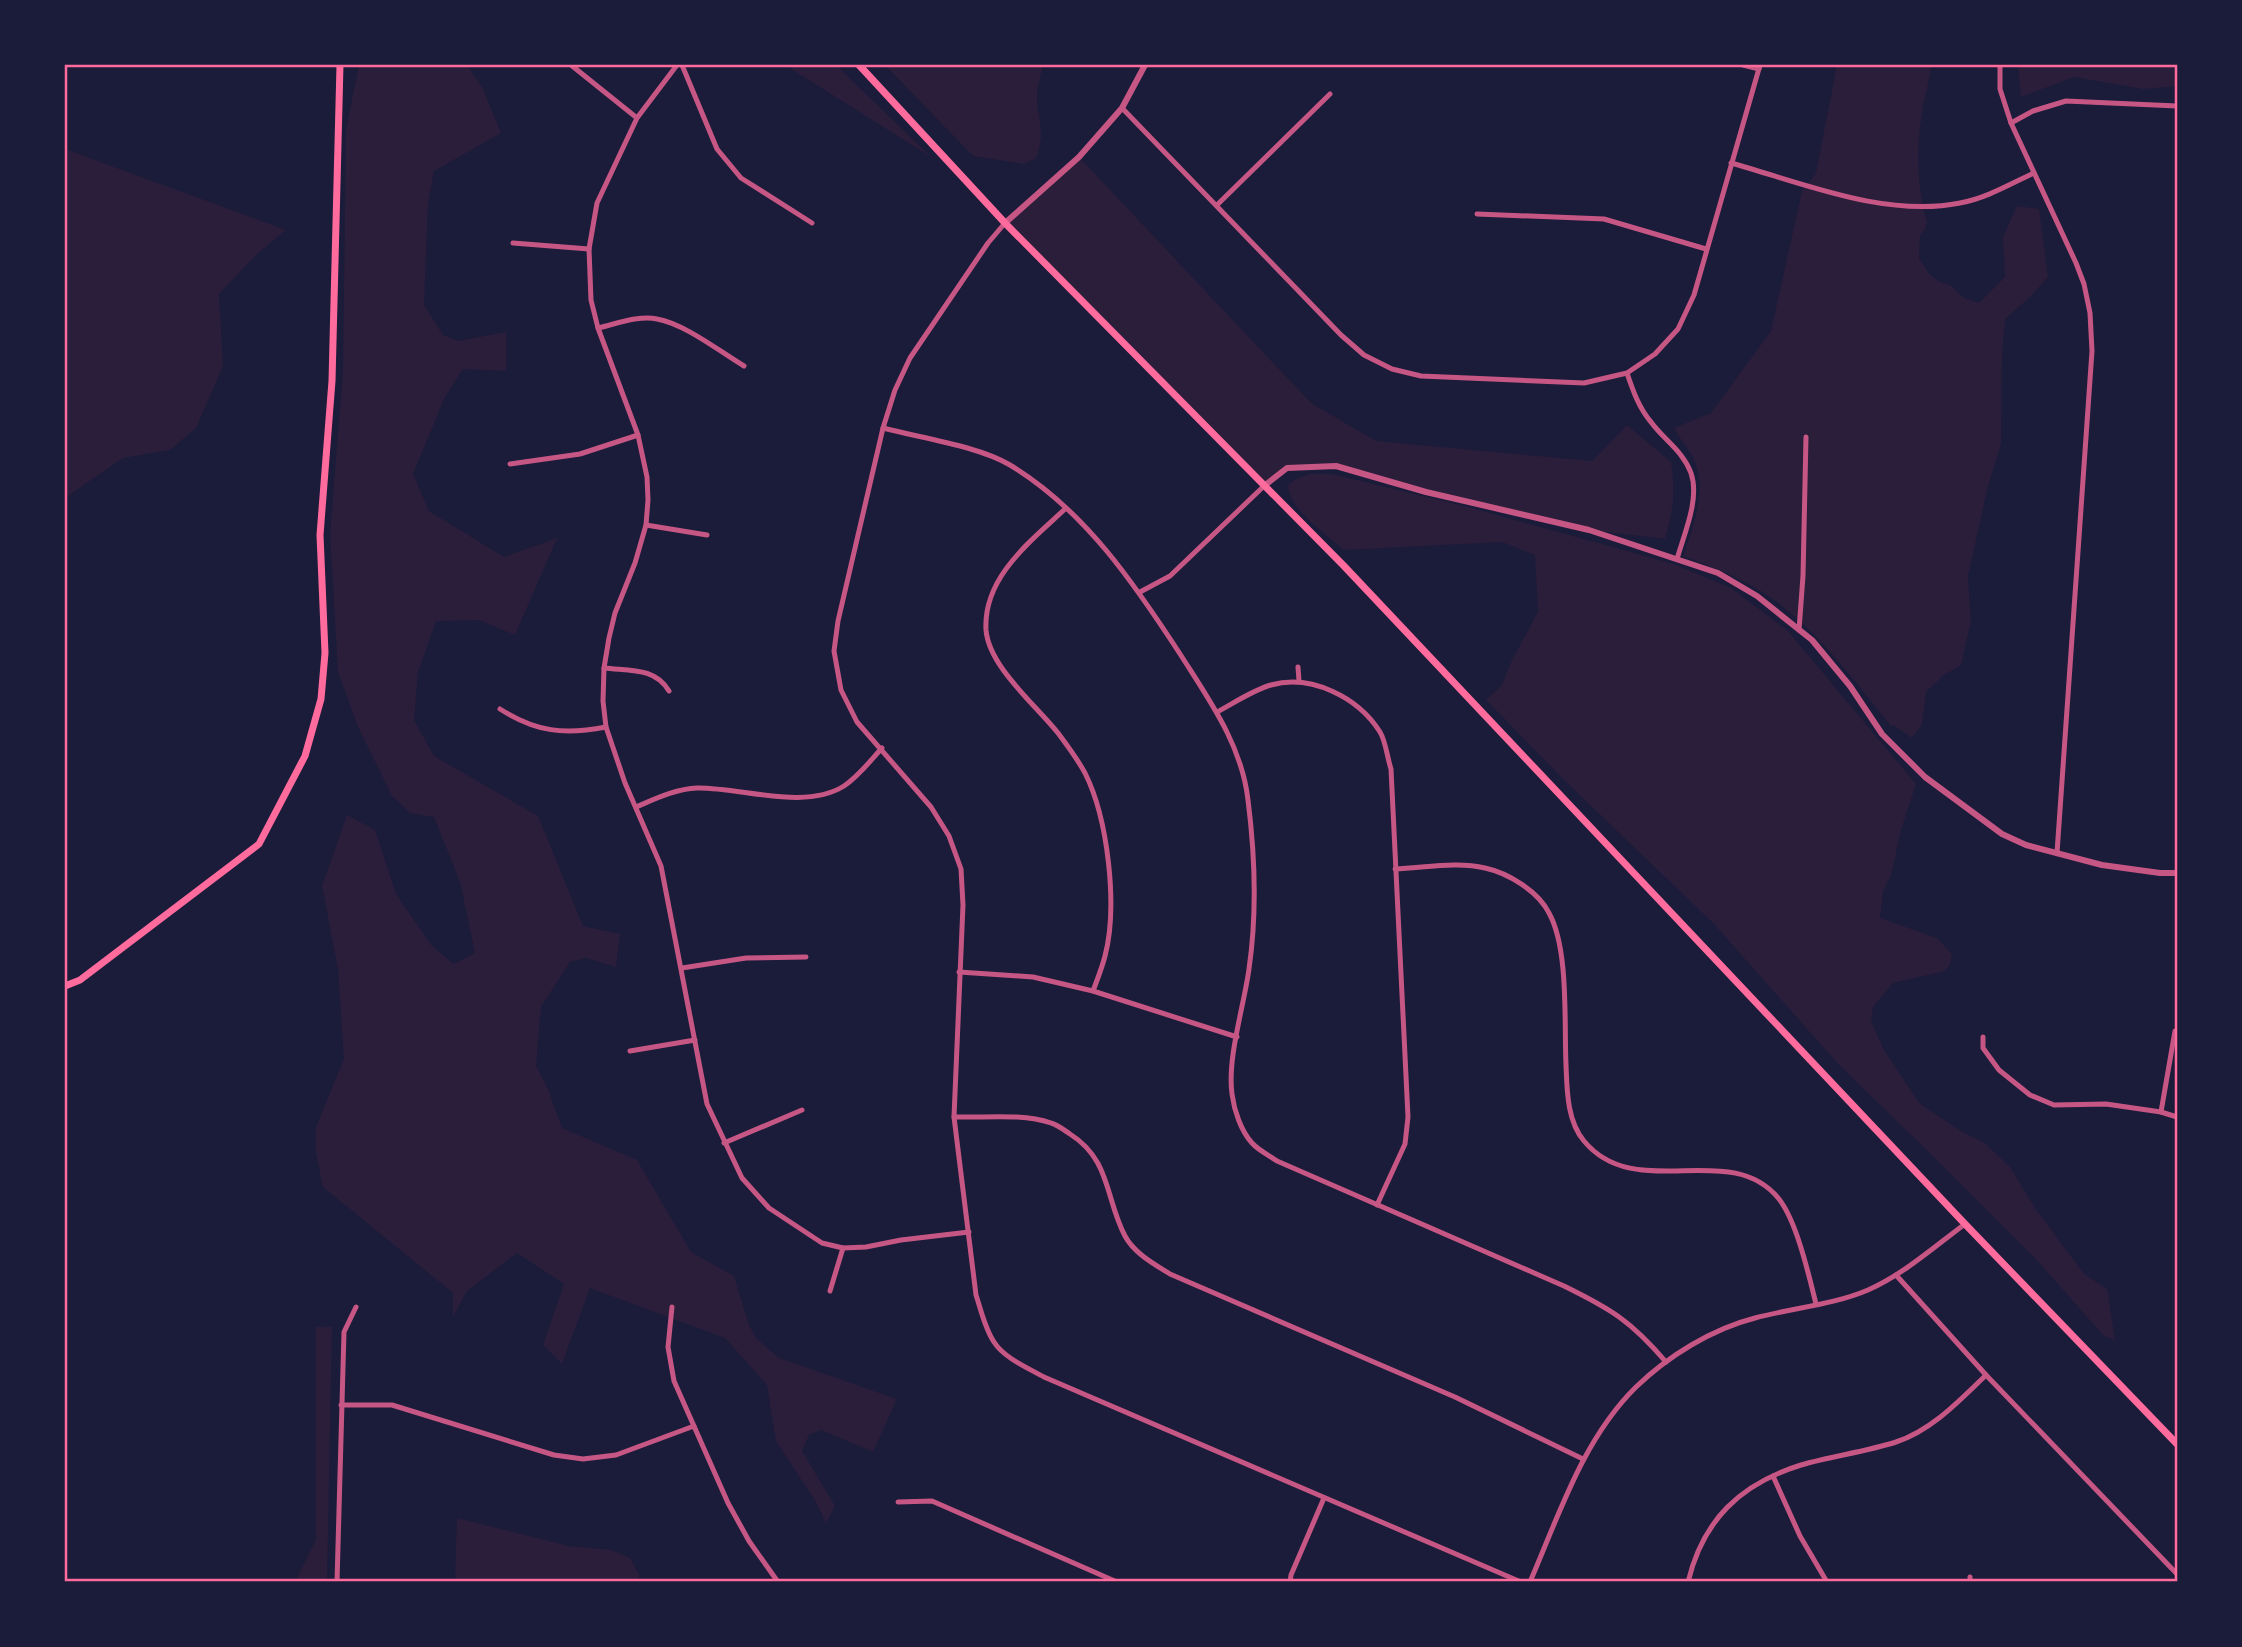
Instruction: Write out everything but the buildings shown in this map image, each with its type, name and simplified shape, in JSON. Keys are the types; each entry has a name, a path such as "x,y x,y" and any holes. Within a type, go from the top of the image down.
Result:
{"main road":[{"path":"65,986 80,980 259,844 305,756 321,699 325,653 320,535 332,380 340,65"},
{"path":"859,65 1005,223 1362,586 1965,1224 2177,1444"}],"street":[{"path":"571,65 637,118"},
{"path":"812,223 741,178 725,159 717,149 680,65 637,118 597,203 589,249 591,300 598,328 638,435 647,477 646,525 635,563 615,614 604,668 603,701 606,727 625,783 661,866 707,1104 742,1178 769,1208 822,1243 843,1248 969,1232"},
{"path":"1145,65 1122,108 1079,157 1005,223 988,243 910,358 895,390 883,428 838,621 834,651 841,690 857,722 931,807 949,835 961,869 963,905 954,1117 976,1295 982,1316 995,1343 1019,1363 1044,1377 1521,1582"},
{"path":"1122,108 1341,335 1364,355 1392,369 1421,376 1584,383 1627,373 1655,354 1678,329 1694,295 1759,67 1743,65"},
{"path":"2000,65 2000,89 2011,123 2076,262 2090,313 2092,351 2057,853"},
{"path":"1217,205 1330,94"},
{"path":"2011,123 2033,111 2066,102 2177,106"},
{"path":"1731,163 1869,203 1901,206 1941,206 1969,201 1993,193 2034,173"},
{"path":"1478,214 1604,219 1706,249"},
{"path":"513,243 589,249"},
{"path":"598,328 656,318 677,326 744,366"},
{"path":"1627,373 1637,401 1651,423 1677,449 1692,475 1693,498 1677,559"},
{"path":"883,428 977,452 1007,463 1031,479 1104,546 1140,592 1217,712 1233,744 1248,797 1255,915 1249,969 1231,1073 1232,1095 1240,1122 1252,1143 1278,1161 1607,1307 1645,1337 1666,1362"},
{"path":"510,464 580,454 638,435"},
{"path":"1799,629 1807,437"},
{"path":"1140,592 1170,576 1264,486 1287,468 1336,467 1426,492 1589,530 1718,573 1757,596 1812,640 1850,687 1882,734 1926,777 2002,834 2026,845 2102,865 2177,873"},
{"path":"1065,509 1028,545 998,581 989,603 986,631 995,657 1058,734 1084,772 1099,808 1109,868 1110,920 1105,955 1093,991"},
{"path":"646,525 707,535"},
{"path":"1297,667 1299,681"},
{"path":"604,668 653,674 663,681 669,691"},
{"path":"1217,712 1270,685 1299,681 1333,691 1360,709 1380,733 1391,769 1408,1117 1405,1144 1377,1205"},
{"path":"500,709 521,722 553,731 584,732 606,727"},
{"path":"636,807 672,792 696,788 796,797 821,795 843,787 857,776 882,748"},
{"path":"1395,869 1459,865 1484,867 1509,876 1532,894 1549,912 1558,939 1562,964 1567,1091 1572,1117 1583,1140 1598,1154 1619,1166 1644,1172 1720,1170 1742,1174 1762,1185 1779,1199 1790,1222 1807,1265 1816,1304"},
{"path":"682,968 746,958 806,957"},
{"path":"959,972 1033,977 1093,991 1237,1037"},
{"path":"2161,1112 2175,1031"},
{"path":"1983,1037 1983,1048 1999,1070 2029,1095 2054,1105 2106,1104 2177,1117"},
{"path":"631,1051 695,1040"},
{"path":"724,1143 802,1110"},
{"path":"954,1117 1027,1118 1053,1124 1078,1139 1098,1160 1126,1238 1147,1260 1170,1274 1455,1397 1583,1459"},
{"path":"1530,1582 1583,1459 1612,1415 1635,1388 1666,1362 1709,1336 1753,1318 1868,1290 1896,1275 1965,1224"},
{"path":"830,1291 843,1248"},
{"path":"1896,1275 1986,1375 2177,1574"},
{"path":"337,1582 344,1332 356,1307"},
{"path":"672,1307 668,1347 674,1381 728,1503 756,1552 778,1582"},
{"path":"1688,1582 1695,1556 1716,1518 1742,1492 1800,1465 1898,1441 1941,1418 1986,1375"},
{"path":"341,1405 392,1405 554,1455 583,1459 616,1455 694,1426"},
{"path":"1773,1476 1800,1536 1827,1582"},
{"path":"1290,1582 1324,1499"},
{"path":"898,1502 932,1501 1117,1582"}],"shaded area":[{"path":"359,65 467,65 483,89 501,133 434,171 428,204 424,305 443,335 458,341 506,332 506,371 463,369 445,397 413,474 429,511 504,557 557,538 515,635 479,620 436,621 418,672 414,720 434,756 538,816 583,926 620,934 616,967 586,958 570,962 541,1007 536,1066 548,1089 562,1128 637,1160 691,1252 734,1276 749,1325 756,1338 779,1358 897,1399 873,1452 821,1430 809,1435 802,1451 835,1506 826,1523 816,1502 776,1441 767,1385 725,1338 590,1288 562,1364 543,1345 564,1284 517,1253 467,1291 453,1317 453,1293 323,1187 316,1153 316,1127 344,1059 338,969 322,886 347,815 375,830 396,894 432,946 454,964 475,953 460,882 434,817 410,813 392,796 358,727 338,672 330,535 343,370 346,129"},
{"path":"788,65 836,65 931,157 793,70"},
{"path":"885,65 1043,65 1037,94 1041,133 1036,158 1024,164 973,156"},
{"path":"1837,65 1931,65 1918,154 1919,182 1927,222 1920,235 1919,258 1929,274 1952,286 1964,298 1979,303 2005,277 2003,237 2017,206 2039,209 2048,277 2005,319 2001,444 1988,486 1968,576 1971,620 1961,665 1944,675 1926,692 1922,724 1912,738 1893,725 1892,727 1832,654 1781,605 1743,581 1683,556 1697,509 1700,485 1695,462 1674,428 1711,413 1771,331 1802,191 1816,173"},
{"path":"2018,65 2177,65 2177,86 2143,89 2074,77 2021,97"},
{"path":"65,149 286,230 257,254 219,294 223,366 196,428 170,450 123,458 65,498"},
{"path":"1079,157 1311,403 1376,441 1592,461 1627,425 1671,462 1673,501 1665,539 1589,530 1336,466 1287,468 1264,486 1005,223"},
{"path":"1310,474 1332,474 1472,508 1674,564 1731,588 1788,631 1916,784 1901,830 1891,876 1883,891 1880,918 1937,938 1952,954 1950,965 1945,971 1893,983 1873,1007 1871,1021 1884,1050 1919,1103 1959,1130 1986,1144 2010,1167 2035,1208 2084,1274 2107,1289 2115,1340 2104,1336 2035,1258 1840,1066 1714,924 1561,777 1486,700 1502,685 1538,612 1535,555 1502,542 1344,550 1310,521 1294,503 1288,485"},
{"path":"316,1327 332,1327 327,1582 295,1582 316,1540"},
{"path":"457,1518 569,1546 612,1550 630,1558 640,1576 634,1582 455,1582"}]}
